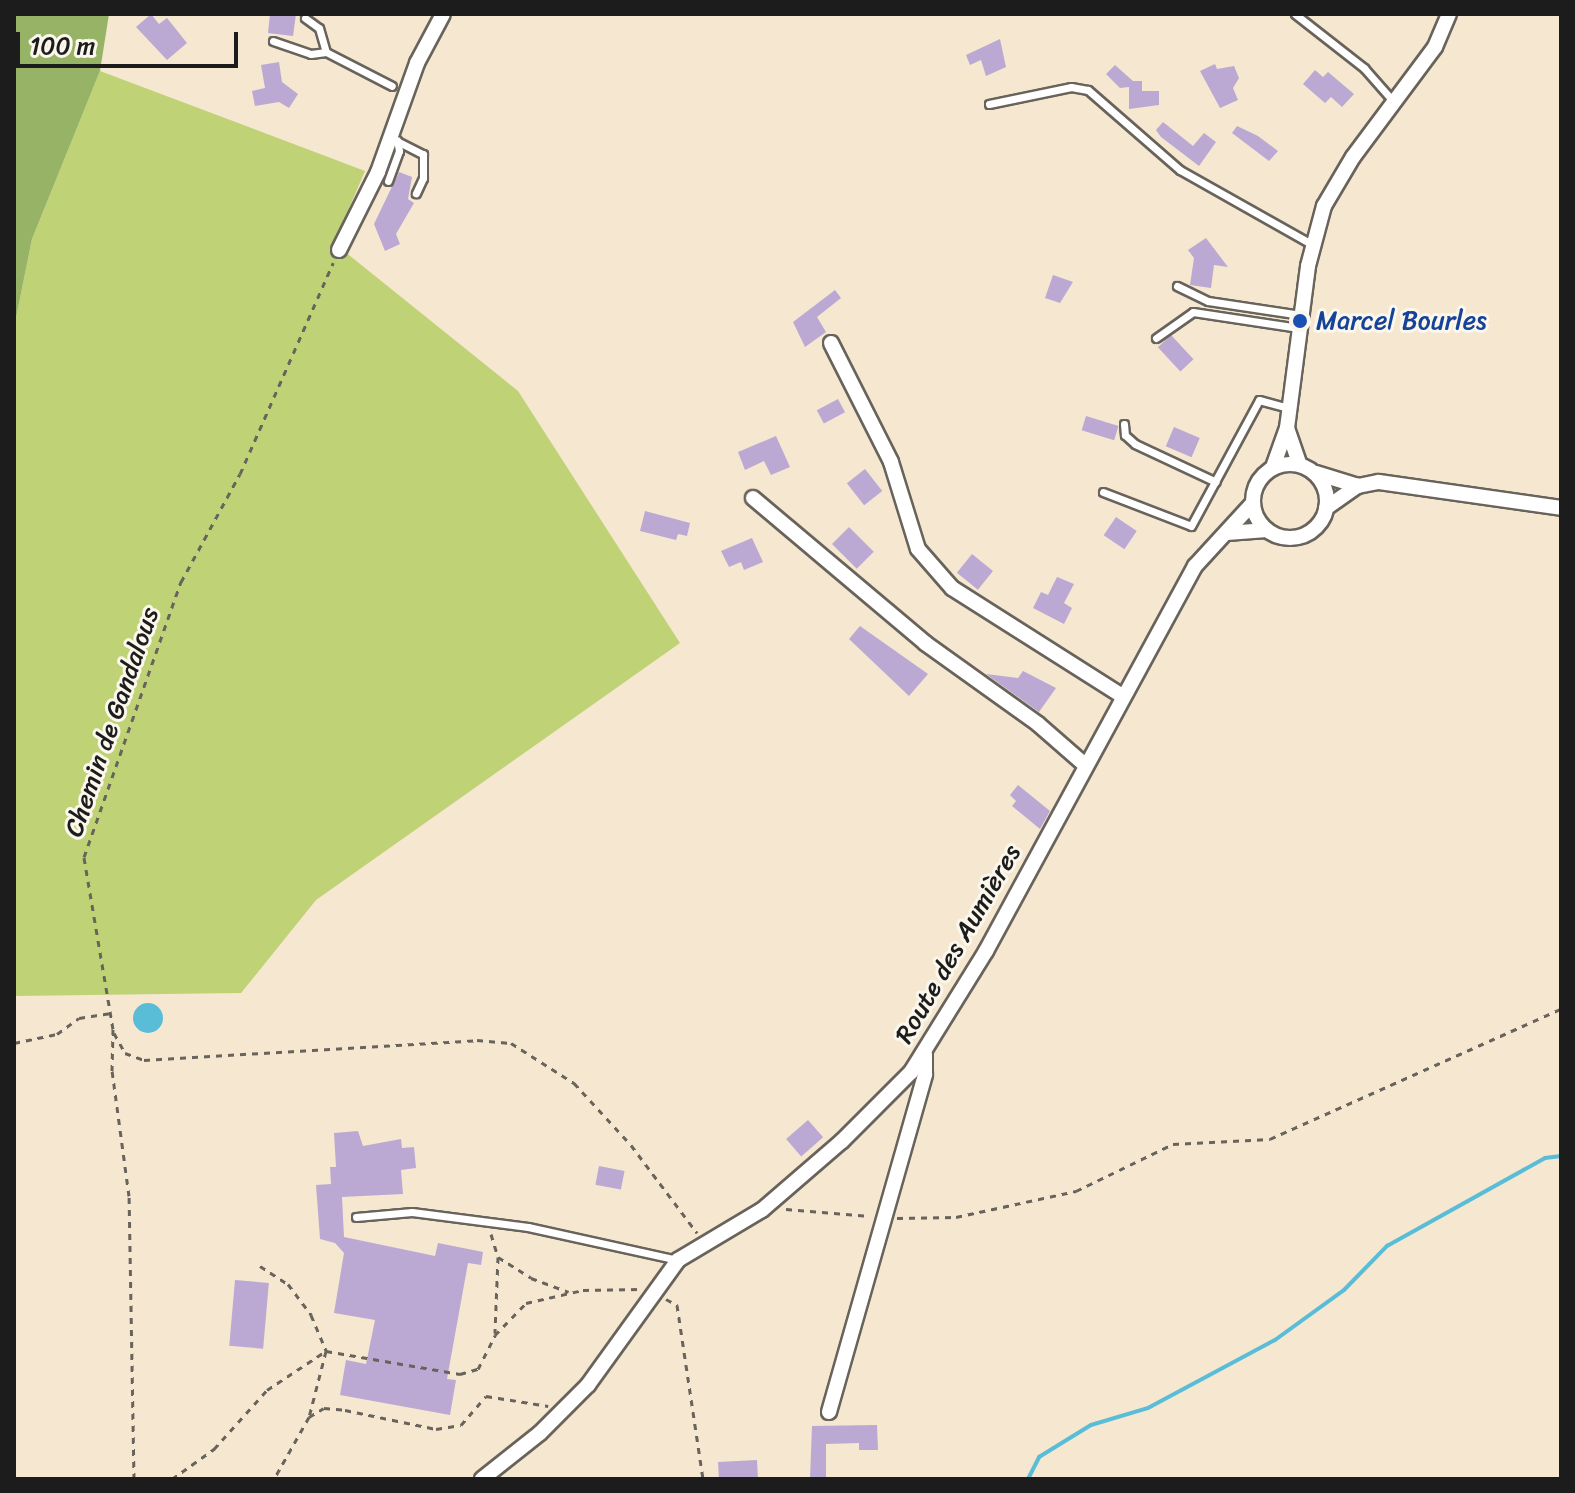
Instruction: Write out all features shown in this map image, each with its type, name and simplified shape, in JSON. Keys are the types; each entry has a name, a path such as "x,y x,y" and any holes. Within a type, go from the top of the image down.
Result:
{"street":[{"path":"339,250 394,139 417,63 443,14"},
{"path":"1287,428 1307,468 1325,488 1326,508 1322,520 1303,536 1278,536 1267,530 1252,504 1257,482 1273,467 1287,428 1313,245 1324,206 1435,47 1449,14"},
{"path":"831,343 891,462 918,549 952,588 1122,696"},
{"path":"1273,467 1307,468 1358,486 1390,483 1561,508"},
{"path":"1326,508 1358,486"},
{"path":"753,498 925,643 1085,765"},
{"name":"Route des Aumières","path":"482,1479 564,1411 611,1356 652,1291 678,1260 762,1210 842,1141 925,1053 1195,566 1252,504"},
{"path":"1227,533 1267,530"},
{"path":"829,1412 925,1074 925,1053"}],"lane":[{"path":"1295,14 1364,68 1394,103"},
{"path":"305,18 319,28 326,52"},
{"path":"273,41 311,54 326,52 392,86"},
{"path":"989,104 1071,87 1088,90 1180,170 1313,245"},
{"path":"388,181 399,151 394,139"},
{"path":"394,139 423,154 425,161 416,193"},
{"path":"1177,286 1208,301 1300,322"},
{"path":"1156,338 1193,312 1300,322"},
{"path":"1103,492 1191,526 1259,400 1289,408"},
{"path":"1124,424 1125,435 1135,444 1216,482"},
{"path":"356,1217 412,1212 488,1223 678,1260"}],"path":[{"name":"Chemin de Gandalous","path":"134,1479 129,1196 112,1071 113,1029 84,885 88,833 181,582 240,474 339,250"},
{"path":"762,1210 884,1217 956,1217 1076,1191 1173,1144 1270,1139 1561,1009"},
{"path":"14,1043 57,1034 79,1018 110,1013"},
{"path":"113,1029 125,1053 144,1060 261,1050 511,1043 574,1083 640,1157 702,1243"},
{"path":"488,1223 498,1257 495,1335"},
{"path":"498,1257 531,1278 570,1293"},
{"path":"260,1266 288,1284 311,1315 326,1351 309,1417 274,1479"},
{"path":"172,1479 214,1449 267,1390 326,1351 460,1374 478,1369 495,1335 526,1303 570,1293 625,1286 652,1291 677,1305 703,1479"},
{"path":"309,1417 324,1408 335,1409 436,1429 461,1425 486,1396 522,1398 564,1411"}],"green space":[{"path":"14,14 109,14 100,71 32,239 14,328"},
{"path":"100,71 365,171 334,243 518,391 680,643 316,900 241,993 14,996 14,328 32,239"}],"water":[{"path":"148,1003 159,1007 163,1018 159,1029 148,1033 137,1029 133,1018 137,1007"}],"building":[{"path":"151,14 159,24 167,18 187,43 167,60 136,27"},
{"path":"270,14 296,14 293,36 268,33"},
{"path":"1000,39 1006,67 986,76 981,60 970,65 966,55"},
{"path":"279,62 282,82 298,94 289,108 279,102 255,106 252,91 265,88 261,65"},
{"path":"1215,64 1217,69 1234,66 1239,78 1233,88 1238,100 1220,108 1200,71"},
{"path":"1115,65 1133,81 1142,81 1142,91 1159,91 1159,105 1129,109 1129,87 1120,88 1106,74"},
{"path":"1315,70 1323,77 1328,72 1354,94 1342,107 1331,97 1325,103 1303,84"},
{"path":"1163,122 1193,146 1204,133 1216,142 1199,166 1161,137 1156,130"},
{"path":"1237,126 1278,151 1269,161 1232,133"},
{"path":"399,172 412,177 408,199 414,203 396,234 400,244 385,251 374,224"},
{"path":"1206,238 1228,267 1214,265 1211,288 1190,285 1194,258 1188,250"},
{"path":"1053,275 1073,282 1060,303 1045,298"},
{"path":"835,290 841,298 817,317 826,332 805,347 793,322"},
{"path":"1171,335 1194,359 1180,371 1158,347"},
{"path":"838,399 845,412 824,424 817,410"},
{"path":"1086,416 1119,426 1114,440 1082,430"},
{"path":"1174,427 1200,438 1192,457 1166,446"},
{"path":"776,436 790,467 771,475 764,461 745,470 738,452"},
{"path":"865,469 882,491 864,505 847,483"},
{"path":"645,511 690,523 687,536 678,534 676,540 640,531"},
{"path":"1116,517 1137,531 1124,549 1104,535"},
{"path":"849,527 874,552 857,569 832,544"},
{"path":"752,538 763,562 744,570 741,562 729,567 721,551"},
{"path":"972,554 993,571 978,590 957,573"},
{"path":"1057,577 1074,584 1064,603 1072,608 1064,624 1033,608 1041,592 1048,595"},
{"path":"860,626 928,674 909,696 849,639"},
{"path":"1023,671 1056,688 1039,712 986,674 1018,678"},
{"path":"1018,785 1050,811 1040,829 1012,806 1016,801 1010,795"},
{"path":"808,1120 823,1137 801,1156 786,1139"},
{"path":"358,1131 363,1146 401,1139 402,1148 414,1147 416,1168 401,1170 403,1194 342,1197 344,1237 435,1256 438,1243 483,1252 481,1265 468,1263 447,1379 456,1380 450,1415 340,1395 346,1360 366,1364 375,1320 334,1313 344,1253 335,1243 320,1239 316,1185 331,1184 330,1167 336,1167 334,1133"},
{"path":"599,1166 625,1171 621,1190 595,1185"},
{"path":"235,1280 269,1283 263,1349 229,1346"},
{"path":"877,1425 878,1450 859,1450 859,1443 826,1444 826,1479 810,1479 812,1426"},
{"path":"757,1460 758,1479 719,1479 718,1462"}],"waterway":[{"path":"1028,1479 1039,1457 1091,1425 1148,1408 1275,1340 1344,1290 1387,1246 1545,1158 1561,1156"}],"place":[{"name":"Marcel Bourles","path":"1300,321"}]}
